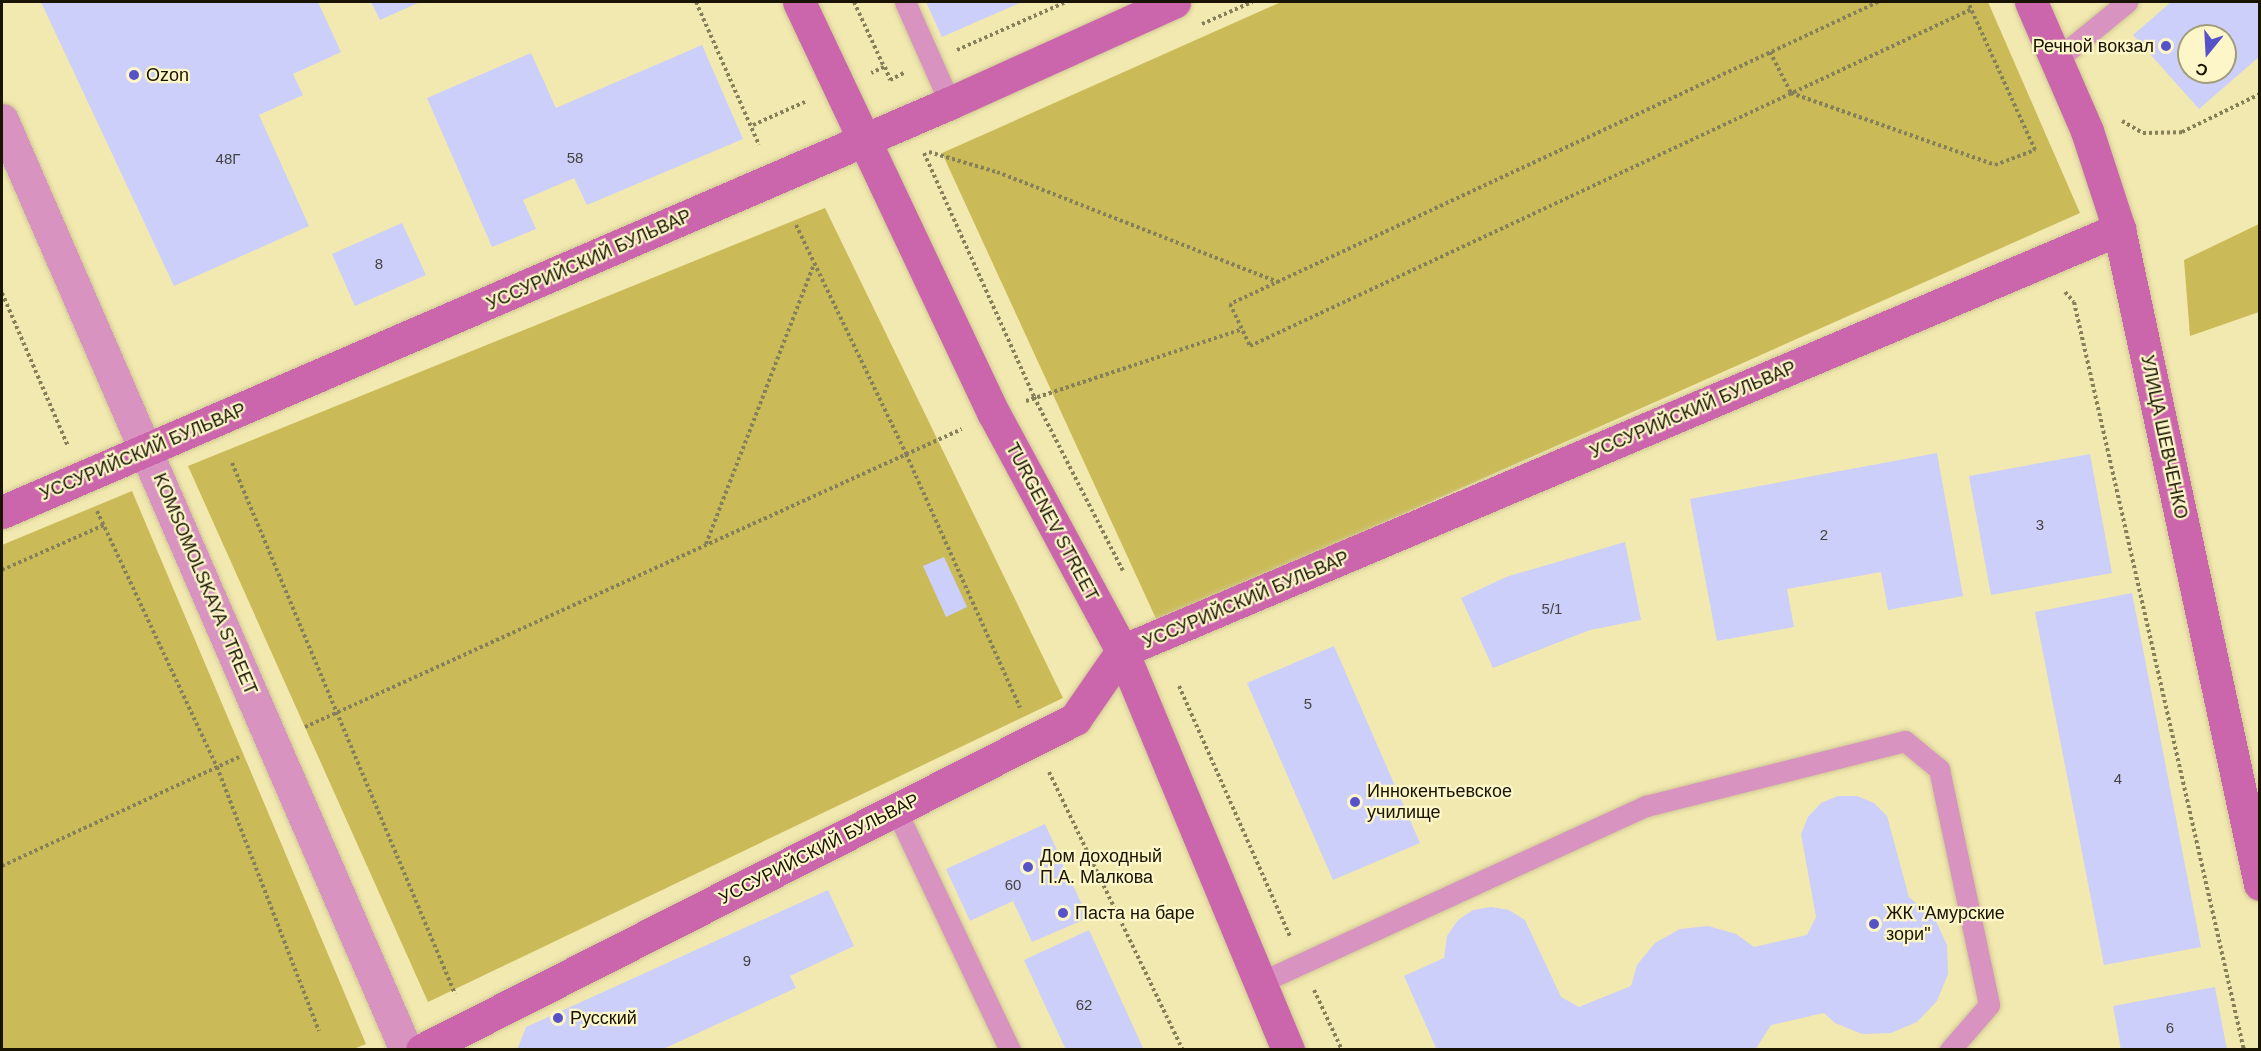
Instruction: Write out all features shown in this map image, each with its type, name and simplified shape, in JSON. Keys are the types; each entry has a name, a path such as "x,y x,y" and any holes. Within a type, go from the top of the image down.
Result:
{"street":[{"name":"TURGENEV STREET","path":"799,2 994,414 1122,651 1287,1050"},
{"name":"УССУРИЙСКИЙ БУЛЬВАР","path":"2,512 148,451 950,103 1174,2"},
{"name":"УЛИЦА ШЕВЧЕНКО","path":"2031,2 2086,131 2119,229 2249,788 2259,884"},
{"name":"KOMSOMOLSKAYA STREET","path":"2,120 148,451 406,1050"},
{"name":"УССУРИЙСКИЙ БУЛЬВАР","path":"422,1050 1075,719 1122,651 2119,229"}],"lane":[{"path":"904,2 950,103"},
{"path":"2056,60 2127,2"},
{"path":"1259,983 1646,806 1905,741 1939,769 1989,1005 1950,1050"},
{"path":"896,810 1010,1050"}],"path":[{"path":"696,2 760,145"},
{"path":"884,67 890,80 1066,2"},
{"path":"1878,2 1230,304 1250,346 1972,9"},
{"path":"1770,52 1791,93 1995,165 2035,150 1968,2"},
{"path":"2118,119 2143,133 2182,132 2259,94"},
{"path":"923,150 997,172 1278,282"},
{"path":"796,225 906,454 1034,740 1183,1050"},
{"path":"705,545 814,264"},
{"path":"2054,296 2065,292 2074,302 2244,1050"},
{"path":"2,293 82,478 216,767 319,1031"},
{"path":"2,866 994,414 1035,397 1080,386 1242,328"},
{"path":"232,463 469,1027"},
{"path":"2,570 104,525"}],"shaded area":[{"path":"1281,2 1988,2 2080,213 1158,623 942,153"},
{"path":"825,208 1063,698 428,1002 188,466"},
{"path":"2259,224 2259,312 2190,336 2184,260"},
{"path":"132,491 366,1044 351,1050 2,1049 2,545"}],"building":[{"path":"41,2 318,2 341,52 293,74 303,95 259,115 309,226 174,286"},
{"path":"371,2 420,2 380,20"},
{"path":"926,2 1022,2 942,37"},
{"name":"Речной вокзал","path":"2171,2 2260,2 2260,56 2237,76 2237,24 2177,24 2177,84 2228,84 2199,109 2133,35"},
{"path":"702,45 743,139 587,205 574,178 523,200 536,229 492,247 427,98 531,53 556,108"},
{"path":"402,223 426,275 355,306 332,254"},
{"path":"1937,453 1963,596 1888,610 1881,572 1787,589 1794,627 1717,641 1690,499"},
{"path":"2090,454 2112,573 1991,595 1969,476"},
{"path":"1625,542 1641,620 1590,630 1493,668 1461,598 1506,577"},
{"path":"944,557 967,607 946,617 923,566"},
{"path":"2132,593 2201,947 2104,965 2035,612"},
{"path":"1334,646 1420,843 1333,880 1247,683"},
{"name":"ЖК \"Амурские зори\"","path":"1838,796 1857,796 1874,803 1887,816 1909,897 1935,919 1947,945 1948,974 1937,1001 1917,1022 1891,1033 1862,1034 1835,1023 1824,1013 1771,1025 1755,1050 1437,1050 1404,976 1444,958 1447,936 1458,920 1473,910 1491,907 1509,910 1525,920 1561,997 1579,1007 1631,986 1637,965 1655,943 1680,929 1708,926 1736,934 1754,947 1807,935 1816,917 1801,834 1808,817 1821,803"},
{"path":"1045,824 1088,918 1032,942 1013,901 970,921 946,869"},
{"path":"828,890 854,946 790,976 796,988 661,1050 517,1050 526,1027"},
{"path":"1089,930 1144,1050 1066,1050 1024,960"},
{"path":"2215,987 2227,1050 2121,1050 2113,1006"}],"place":[{"name":"Речной вокзал","path":"2166,46"},
{"name":"Ozon","path":"134,75"},
{"name":"Иннокентьевское училище","path":"1355,802"},
{"name":"Дом доходный П.А. Малкова","path":"1028,867"},
{"name":"Паста на баре","path":"1063,913"},
{"name":"ЖК \"Амурские зори\"","path":"1874,924"},
{"name":"Русский","path":"558,1018"}]}
